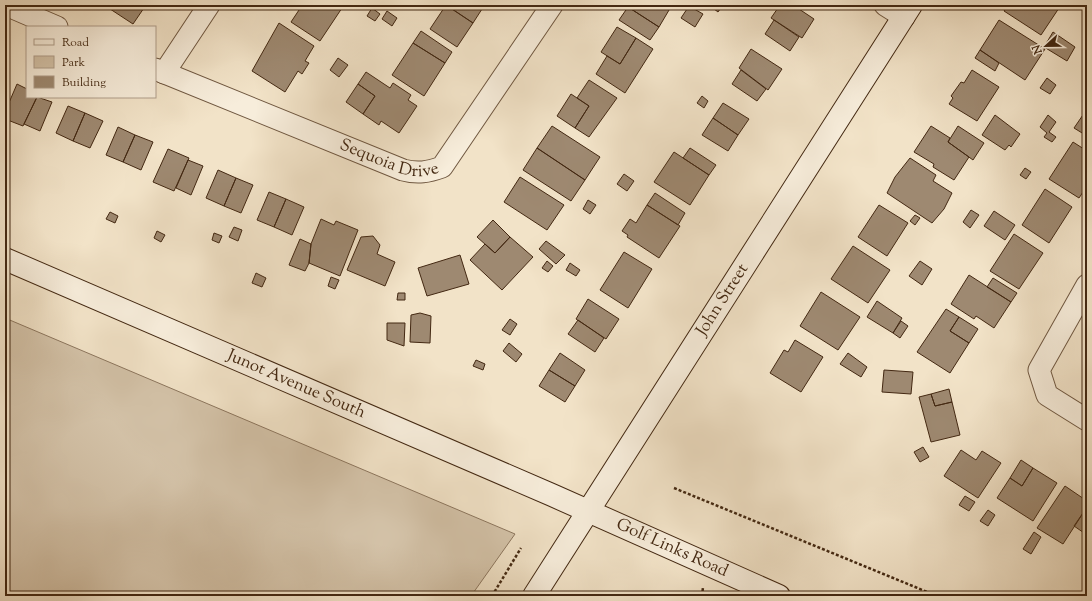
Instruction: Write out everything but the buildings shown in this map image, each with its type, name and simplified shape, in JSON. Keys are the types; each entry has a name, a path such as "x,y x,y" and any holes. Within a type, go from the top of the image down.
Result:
{"main road":[{"name":"John Street","path":"534,596 907,11"},
{"name":"Junot Avenue South","path":"5,259 587,511"},
{"name":"Golf Links Road","path":"587,511 779,596"}],"street":[{"path":"6,5 55,26"},
{"path":"160,71 209,5"},
{"name":"Sequoia Drive","path":"160,71 403,170 413,173 423,173 442,167 552,5"},
{"path":"885,5 907,11"},
{"path":"1087,285 1039,370 1047,395 1087,420"}],"path":[{"path":"674,488 937,596"},
{"path":"492,596 521,548"}],"green space":[{"path":"5,318 515,534 471,596 5,596"}]}
